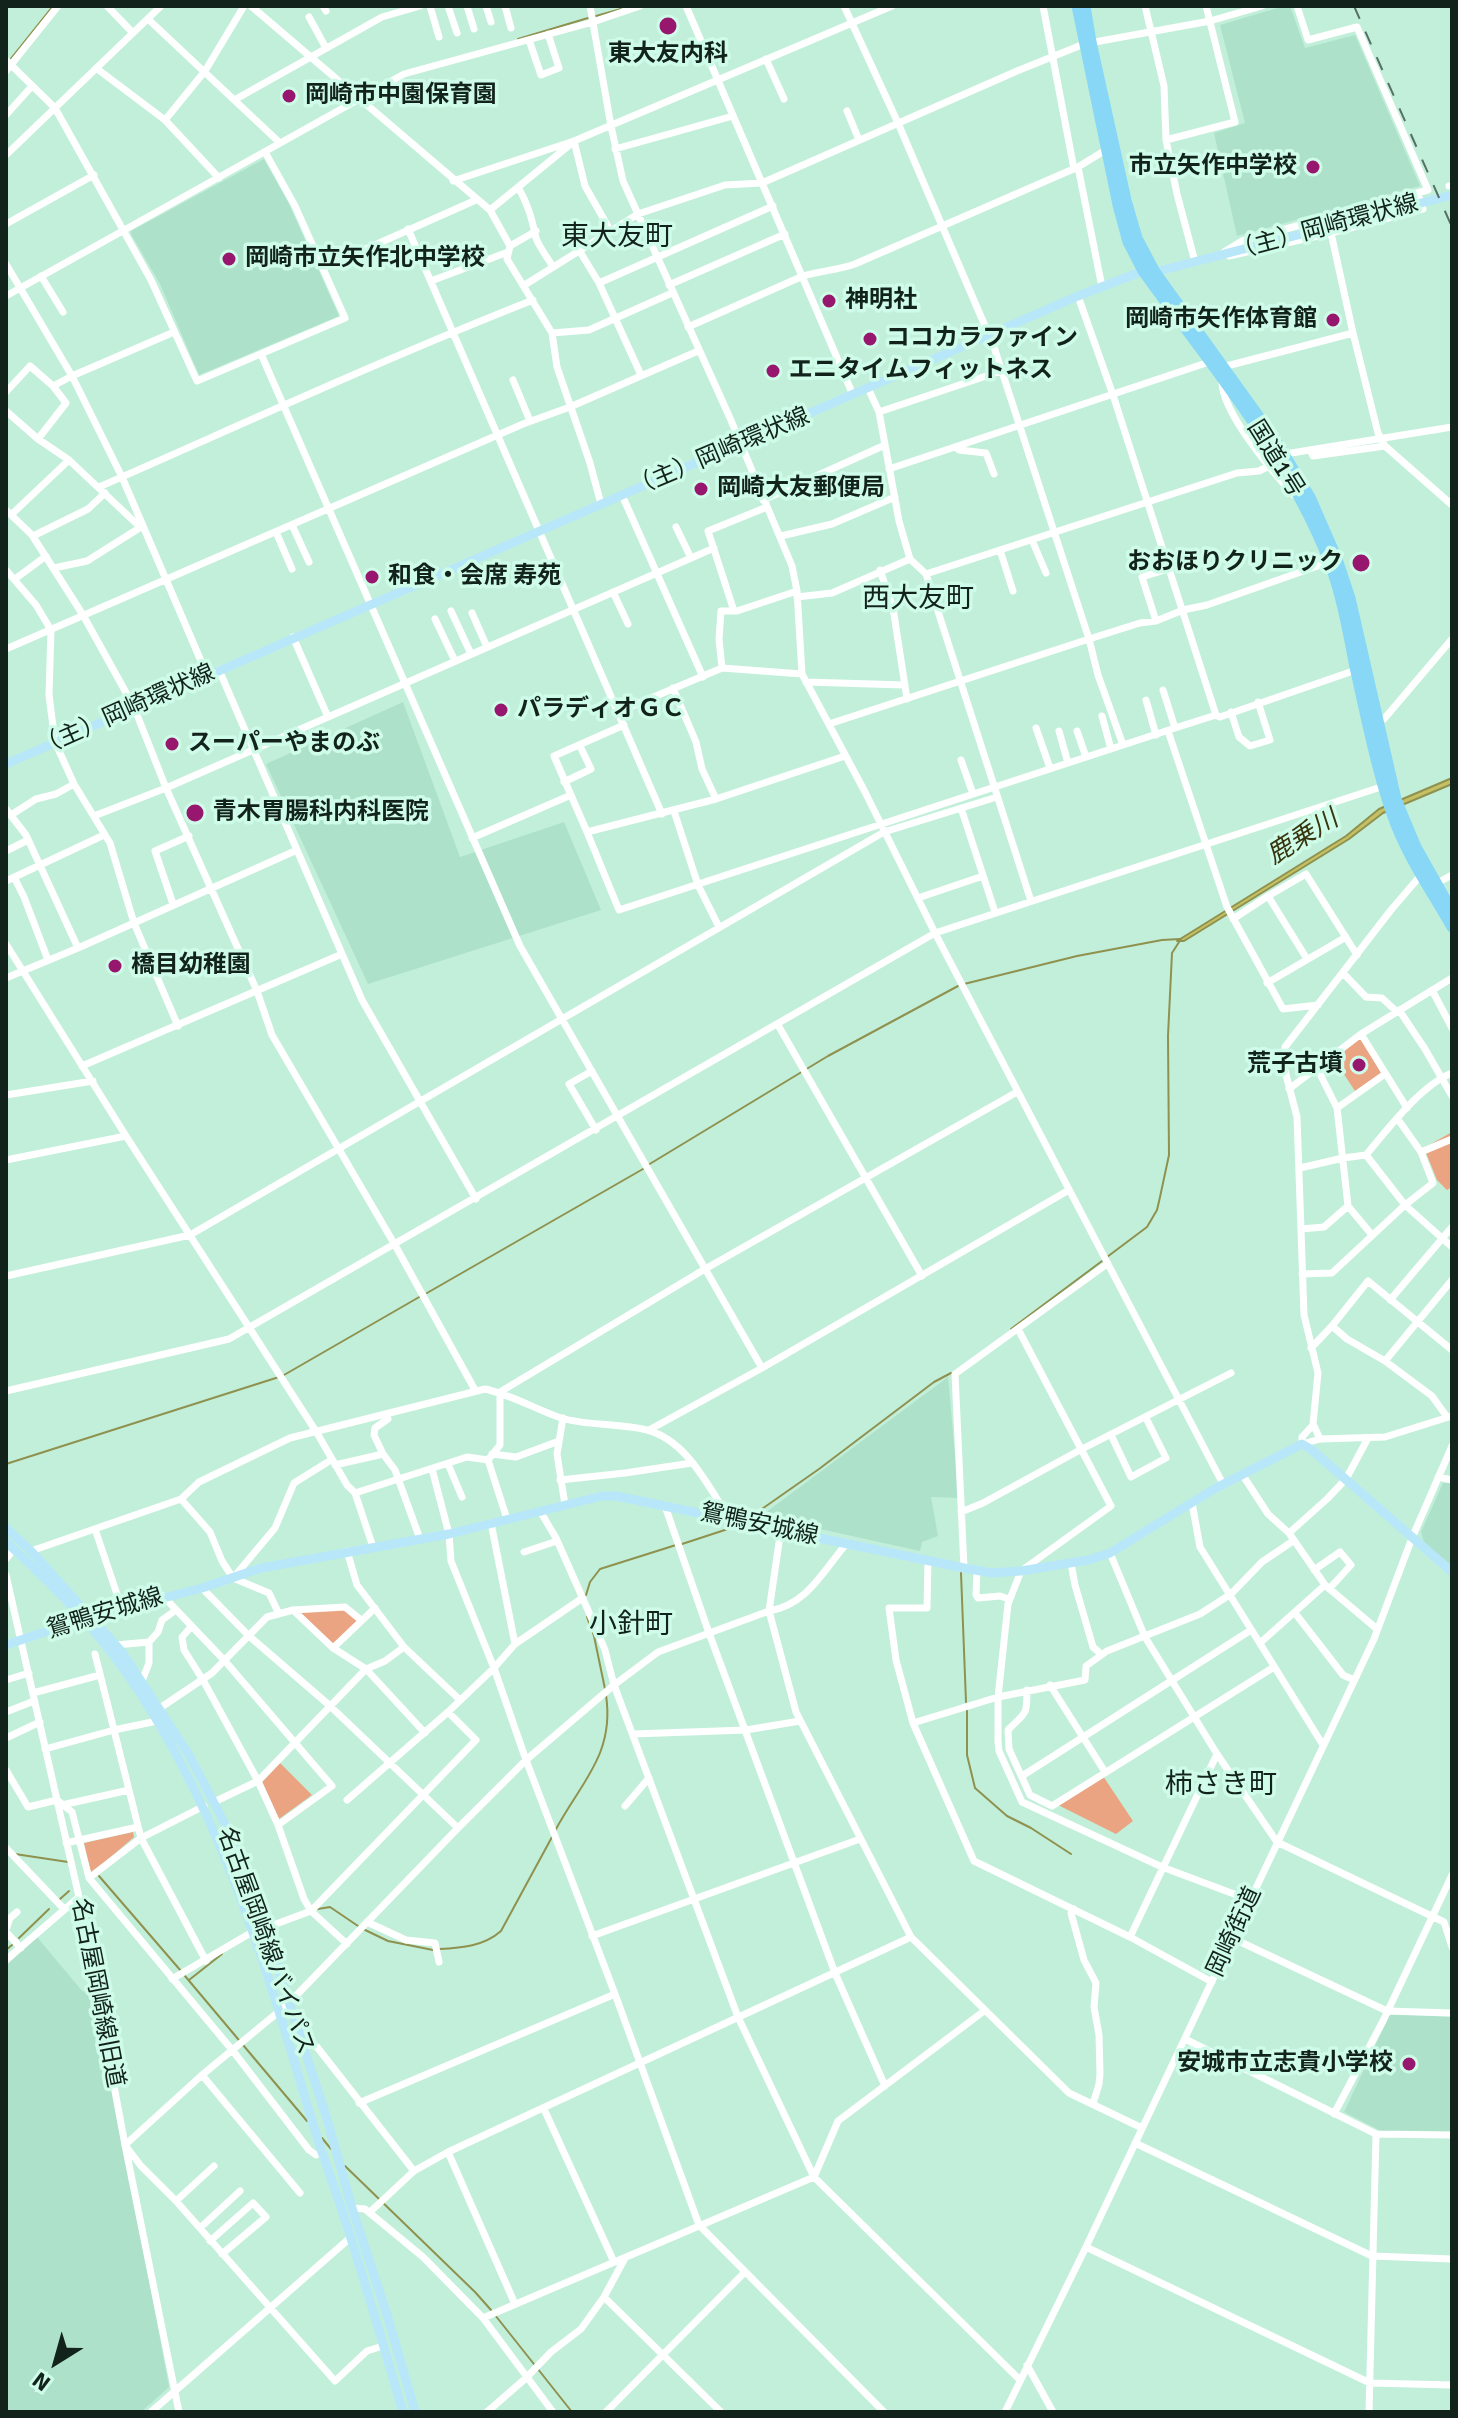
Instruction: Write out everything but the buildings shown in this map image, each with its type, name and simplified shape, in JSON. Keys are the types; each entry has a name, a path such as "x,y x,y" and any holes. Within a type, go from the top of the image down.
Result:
{"highway":[{"name":"国道1号","path":"1077,6 1111,148 1118,205 1128,242 1222,381 1265,438 1302,501 1342,600 1389,785"},
{"name":"国道1号","path":"1085,6 1087,43"},
{"name":"国道1号","path":"1149,272 1223,367 1285,454 1310,497 1350,598 1361,669 1378,721 1392,800 1408,851 1452,927"},
{"name":"国道1号","path":"1397,814 1452,911"}],"main road":[{"name":"（主）岡崎環状線","path":"6,764 1078,296 1149,272 1215,257 1451,189"},
{"name":"鴛鴨安城線","path":"6,1645 88,1618 286,1562 449,1534 602,1496 781,1529 964,1568 992,1573 1021,1571 1110,1553 1223,1484 1302,1444"},
{"path":"1302,1444 1452,1572"},
{"name":"名古屋岡崎線バイパス","path":"6,1528 31,1551 88,1618 124,1670 209,1804 250,1886 327,2119 415,2412"},
{"name":"名古屋岡崎線バイパス","path":"10,1546 116,1645 189,1755 254,1931 403,2412"},
{"path":"338,2202 352,2208 345,2219"}],"street":[{"path":"58,6 8,65 55,108 151,280 197,381 345,318 295,206 265,152"},
{"path":"107,6 133,33"},
{"path":"6,155 161,6"},
{"path":"165,120 205,71 244,6"},
{"path":"251,6 490,210 509,249 507,259 552,333 557,367 601,504"},
{"path":"236,99 382,17 420,6"},
{"path":"430,6 439,37"},
{"path":"448,6 457,33"},
{"path":"467,6 474,29"},
{"path":"486,6 491,22"},
{"path":"505,6 511,28"},
{"path":"590,6 623,181 792,566 804,678 1223,1484"},
{"path":"6,296 404,74 640,6"},
{"path":"686,6 853,395"},
{"path":"844,6 989,336 1123,745"},
{"path":"453,181 574,141 892,6"},
{"path":"1043,6 1102,287"},
{"path":"1145,6 1164,86 1166,140 1195,262"},
{"path":"1166,140 1235,122 1206,6"},
{"path":"523,286 638,214 725,185 762,183 1087,43 1210,21 1262,6"},
{"path":"1215,257 1242,241 1428,190 1357,27 1308,40 1297,6"},
{"path":"309,17 326,48"},
{"path":"148,19 280,143"},
{"path":"529,40 541,75 559,68 548,34"},
{"path":"766,59 784,99"},
{"path":"96,68 165,120 219,178"},
{"path":"6,115 32,86"},
{"path":"847,111 859,140"},
{"path":"615,149 733,116"},
{"path":"490,210 574,141"},
{"path":"574,141 585,186 610,230"},
{"path":"688,327 803,276 855,264 1076,168 1111,148"},
{"path":"6,224 94,175"},
{"path":"518,187 528,204 536,239 553,267"},
{"path":"1215,257 1241,255 1423,209 1418,193"},
{"path":"323,268 476,200"},
{"path":"599,283 773,206"},
{"path":"408,229 662,814"},
{"path":"431,281 509,249 536,231"},
{"path":"1331,233 1353,333 1383,442 1452,505"},
{"path":"552,333 589,330 615,319 785,234"},
{"path":"579,250 599,283 641,375"},
{"path":"6,264 72,376 122,477 207,675"},
{"path":"41,276 63,312"},
{"path":"1078,296 1216,715"},
{"path":"33,536 88,509 102,490 122,477 533,300"},
{"path":"53,386 174,332"},
{"path":"1223,367 1353,333"},
{"path":"6,649 698,351"},
{"path":"261,354 520,946 762,1368"},
{"path":"889,469 1209,362"},
{"path":"6,392 30,366 53,386 66,403 38,439"},
{"path":"879,412 1001,371"},
{"path":"513,380 530,421"},
{"path":"1222,381 1222,389 1238,421 1267,467 1302,501"},
{"path":"868,388 879,412 899,521 910,559 926,574 1031,901"},
{"path":"6,411 38,439 69,460 142,527"},
{"path":"1285,454 1310,450 1313,456 1452,427"},
{"path":"1255,447 1265,438"},
{"path":"734,611 708,531 885,445"},
{"path":"955,447 986,453 994,474"},
{"path":"69,460 9,512 33,536 54,568 134,707 166,788 257,991 272,1035 395,1245 475,1390"},
{"path":"926,574 1237,473 1267,467"},
{"path":"622,495 703,677"},
{"path":"781,536 832,524 895,497"},
{"path":"292,525 309,562"},
{"path":"54,568 87,561 142,527"},
{"path":"676,527 691,558"},
{"path":"276,532 292,569"},
{"path":"1032,540 1046,573"},
{"path":"94,816 254,750 714,548"},
{"path":"1000,550 1013,591"},
{"path":"15,579 46,556"},
{"path":"722,668 719,639 721,611 734,611 797,594 832,593 910,559"},
{"path":"829,724 1089,639 1207,605 1329,562"},
{"path":"1156,621 1142,577 1168,569"},
{"path":"6,570 36,605 51,630 49,695 55,742 74,784 110,843 134,923 178,1026"},
{"path":"880,570 893,608 907,699"},
{"path":"613,592 628,624"},
{"path":"451,611 471,654"},
{"path":"472,613 487,647"},
{"path":"435,619 455,661"},
{"path":"293,637 328,717"},
{"path":"1378,721 1384,719 1452,639"},
{"path":"618,712 722,668 904,685"},
{"path":"6,1276 190,1235 719,927 882,828 1050,768 1216,715 1220,717 1361,669"},
{"path":"219,670 362,1000 476,1199"},
{"path":"673,688 716,799"},
{"path":"1163,690 1206,844 1230,914 1283,1009 1319,1005"},
{"path":"1146,700 1156,735"},
{"path":"1231,712 1239,737 1250,746 1270,740 1258,702"},
{"path":"1102,716 1111,749"},
{"path":"624,725 554,756 619,910 882,828 997,797"},
{"path":"1036,728 1050,768"},
{"path":"1059,731 1068,763"},
{"path":"1077,731 1086,757"},
{"path":"564,782 591,769 580,746"},
{"path":"587,832 716,799 845,756"},
{"path":"961,760 973,794"},
{"path":"74,784 9,812 28,840 78,948"},
{"path":"6,1391 229,1339 935,933 1389,785"},
{"path":"472,838 571,795"},
{"path":"961,808 995,912"},
{"path":"674,811 698,885 719,927"},
{"path":"48,960 24,897 10,879 104,835"},
{"path":"173,904 155,851 189,836"},
{"path":"6,851 28,840"},
{"path":"6,978 297,850"},
{"path":"1230,914 1306,874 1357,955"},
{"path":"1320,1439 1313,1425 1318,1373 1304,1315 1297,1117 1284,1067 1285,1047 1421,875"},
{"path":"1437,883 1452,875"},
{"path":"918,898 983,876"},
{"path":"1268,896 1307,959"},
{"path":"1267,983 1346,937"},
{"path":"6,944 317,1433 333,1463 355,1493 373,1547"},
{"path":"82,1066 342,954"},
{"path":"1343,973 1366,997 1382,998 1398,1011 1452,1096"},
{"path":"1289,1089 1361,1034 1452,978"},
{"path":"1432,990 1452,1028"},
{"path":"778,1025 922,1276"},
{"path":"1361,1034 1407,1108"},
{"path":"1317,1068 1337,1108 1348,1206 1372,1235"},
{"path":"592,1071 569,1084 596,1130"},
{"path":"1300,1168 1366,1155 1407,1108 1442,1077 1452,1073"},
{"path":"1337,1108 1385,1074"},
{"path":"6,1095 93,1081"},
{"path":"500,1392 705,1269 1017,1092"},
{"path":"1302,1274 1332,1273 1433,1183 1421,1152 1397,1118"},
{"path":"6,1160 126,1136"},
{"path":"1421,1152 1452,1139"},
{"path":"1366,1155 1405,1205 1452,1247"},
{"path":"649,1430 1069,1190"},
{"path":"1301,1229 1324,1227 1348,1206"},
{"path":"1390,1300 1452,1227"},
{"path":"964,1568 955,1374 1106,1261"},
{"path":"1385,1361 1452,1280"},
{"path":"1311,1348 1368,1281 1452,1350"},
{"path":"1313,1425 1302,1437 1302,1444 1320,1439 1385,1437 1449,1417 1432,1396 1332,1326"},
{"path":"1018,1329 1111,1506 1021,1571 1009,1599 1005,1621 998,1697 999,1751 1022,1802 1162,1867 1250,1900"},
{"path":"961,1512 1231,1373"},
{"path":"31,1551 181,1499 199,1482 290,1438 485,1389 500,1392 563,1418 649,1430 687,1454 730,1519"},
{"path":"490,1457 500,1445 500,1392"},
{"path":"386,1414 388,1419 375,1428 374,1435 395,1470 420,1539"},
{"path":"563,1418 557,1454 565,1505"},
{"path":"1111,1435 1131,1477 1166,1458 1146,1418"},
{"path":"913,1723 998,1697 1085,1680 1086,1666 1101,1654 1200,1614 1231,1594 1291,1537 1346,1479 1368,1438"},
{"path":"355,1493 467,1457 516,1457 559,1441"},
{"name":"岡崎街道","path":"1005,2412 1354,1680 1452,1446"},
{"path":"233,1578 275,1528 294,1483 333,1463 383,1454"},
{"path":"490,1457 507,1519"},
{"path":"560,1480 692,1463"},
{"path":"448,1464 462,1497"},
{"path":"432,1469 449,1534 451,1561 494,1668 699,2225 884,2412"},
{"path":"1242,1474 1268,1514 1291,1537 1327,1587 1377,1629"},
{"path":"1438,1477 1452,1480"},
{"path":"181,1499 210,1532 233,1578 269,1593 279,1614"},
{"path":"1192,1503 1200,1547 1323,1745"},
{"path":"665,1506 835,1973 885,2086"},
{"path":"540,1511 557,1541 605,1650 614,1685 738,2017 814,2177 1020,2380"},
{"path":"491,1523 515,1644"},
{"path":"95,1529 122,1609"},
{"path":"781,1529 769,1611 800,1721 911,1937 1069,2093 1142,2128"},
{"path":"524,1552 557,1541"},
{"path":"383,2346 367,2351 335,2381 125,2145 202,2075 288,2004 526,1760 614,1685 658,1652 769,1611 785,1608 808,1592 847,1543"},
{"path":"6,1559 10,1546"},
{"path":"347,1551 357,1585 404,1647 460,1700"},
{"path":"1260,1643 1351,1565 1340,1552 1314,1570"},
{"path":"1110,1553 1145,1637 1217,1754 1277,1842 1444,1922 1452,1947"},
{"path":"928,1560 927,1608 889,1608 896,1660 913,1723 974,1861 1130,1937 1212,1982"},
{"path":"1071,1563 1093,1647 1101,1654"},
{"path":"977,1570 978,1598 1000,1596 1009,1599"},
{"name":"名古屋岡崎線旧道","path":"6,1575 60,1802 179,2412"},
{"path":"202,1588 249,1636 329,1705 458,1828"},
{"path":"163,1596 225,1661 332,1786 278,1825"},
{"path":"347,1800 448,1712 515,1644 581,1599"},
{"path":"160,1708 203,1680 267,1617 293,1610 345,1607 361,1620"},
{"path":"333,1648 375,1608"},
{"path":"142,1681 149,1663 149,1642 158,1632 162,1620 176,1610"},
{"path":"293,1610 333,1648 366,1669 425,1733"},
{"path":"1295,1613 1343,1675 1354,1680"},
{"path":"191,1627 182,1637 184,1650 258,1781 278,1825 304,1899 311,1911 347,1944"},
{"path":"1022,1776 1251,1630"},
{"path":"116,1645 149,1642"},
{"path":"89,1878 141,1838 258,1781 366,1669 385,1661 404,1647"},
{"path":"95,1654 141,1838 206,1961"},
{"path":"1027,1690 1023,1717 1008,1730 1009,1749 1030,1795 1052,1806 1274,1667"},
{"path":"7,1677 29,1673"},
{"path":"6,1712 34,1697 100,1675"},
{"path":"1050,1685 1105,1772"},
{"path":"265,1928 311,1911 476,1740 448,1712"},
{"path":"45,1749 157,1721"},
{"path":"633,1734 746,1730 800,1721"},
{"path":"6,1738 40,1722"},
{"path":"1130,1937 1217,1754"},
{"path":"7,1773 28,1807 129,1790"},
{"path":"625,1806 649,1778"},
{"path":"60,1802 72,1812 89,1878 233,2051 309,2150 316,2155 322,2153"},
{"path":"66,1843 138,1827"},
{"path":"592,1936 860,1839"},
{"path":"6,1848 64,1909"},
{"path":"6,1861 19,1863"},
{"path":"1334,2114 1452,1875"},
{"path":"6,1960 79,1897"},
{"path":"1074,1909 1071,1913 1084,1960 1096,1983 1094,2007 1099,2035 1099,2084 1093,2104"},
{"path":"13,1913 6,1931 21,1948"},
{"path":"367,1922 406,1940 435,1943 439,1962"},
{"path":"172,1979 254,1931"},
{"path":"370,2212 414,2171 448,2152 911,1937"},
{"path":"1232,1938 1387,2011 1452,2013"},
{"path":"359,2103 615,1994"},
{"path":"483,2318 814,2177 838,2121 984,2011"},
{"path":"1185,2039 1376,2134 1452,2135"},
{"path":"303,2047 317,2047 414,2171"},
{"path":"202,2075 300,2193"},
{"path":"544,2109 614,2262"},
{"path":"1369,2412 1376,2134"},
{"path":"1135,2143 1372,2256 1452,2259"},
{"path":"448,2152 515,2304"},
{"path":"176,2201 214,2166"},
{"path":"200,2228 240,2191"},
{"path":"210,2241 253,2203 266,2217 222,2254"},
{"path":"352,2208 370,2212 423,2257 483,2318 553,2412"},
{"path":"151,2412 350,2238"},
{"path":"1086,2247 1370,2383 1452,2385"},
{"path":"487,2412 551,2352 581,2329 604,2297 625,2258"},
{"path":"606,2412 744,2273"},
{"path":"604,2297 721,2412"},
{"path":"1027,2365 1053,2412"}],"shaded area":[{"path":"1290,6 1305,48 1355,35 1420,186 1237,236 1214,133 1245,123 1220,25"},
{"name":"岡崎市立矢作北中学校","path":"264,159 289,204 339,316 199,375 160,284 131,231"},
{"path":"403,702 460,857 564,822 601,910 368,984 266,764"},
{"path":"1452,778 1452,784 1383,813 1349,839 1184,941 1177,941 1346,836 1379,809"},
{"path":"1361,1037 1381,1073 1355,1091 1334,1059"},
{"path":"1452,1132 1452,1187 1447,1190 1437,1180 1424,1148"},
{"path":"948,1377 959,1498 931,1497 938,1536 922,1542 920,1551 761,1516"},
{"path":"1443,1483 1452,1483 1452,1566 1424,1543 1421,1532"},
{"path":"344,1609 357,1621 332,1646 300,1612"},
{"path":"280,1763 312,1795 279,1819 262,1782"},
{"path":"1103,1776 1133,1821 1116,1834 1058,1805"},
{"path":"133,1832 134,1837 91,1874 84,1843"},
{"path":"37,1937 83,1992 94,1983 169,2387 141,2412 6,2412 6,1966"},
{"name":"安城市立志貴小学校","path":"1390,2014 1452,2017 1452,2133 1381,2131 1344,2112"}],"waterway":[{"path":"9,61 53,6"},
{"path":"596,16 621,9"},
{"path":"518,39 588,18"},
{"path":"964,984 1077,956 1180,939"},
{"path":"1107,1257 1147,1227 1157,1210 1169,1155 1168,1036 1172,953 1181,939"},
{"path":"648,1165 828,1056 958,986"},
{"path":"427,1293 643,1169"},
{"path":"1011,1329 1102,1261"},
{"path":"284,1375 421,1296"},
{"path":"749,1518 934,1382 951,1373"},
{"path":"6,1464 279,1377"},
{"path":"682,1544 737,1526"},
{"path":"586,1595 590,1582 600,1569 676,1545"},
{"path":"961,1573 966,1702"},
{"path":"587,1617 605,1689"},
{"path":"555,1831 600,1752 605,1735 606,1695"},
{"path":"967,1709 967,1755 975,1788 1007,1816 1071,1854"},
{"path":"439,1949 480,1943 501,1931 552,1837"},
{"path":"15,1854 68,1862"},
{"path":"99,1876 181,1971"},
{"path":"60,1899 69,1891"},
{"path":"318,1909 330,1907 358,1926"},
{"path":"19,1938 49,1909"},
{"path":"363,1929 388,1941 433,1950"},
{"path":"6,1950 12,1945"},
{"path":"189,1980 222,1954"},
{"path":"185,1976 307,2121"},
{"path":"322,2138 331,2149"},
{"path":"345,2166 491,2310"},
{"path":"495,2315 572,2412"}],"railway":[{"path":"1354,6 1452,227"}],"place":[{"name":"東大友内科","path":"668,26"},
{"name":"岡崎市中園保育園","path":"289,96"},
{"name":"市立矢作中学校","path":"1313,167"},
{"name":"岡崎市立矢作北中学校","path":"229,259"},
{"name":"神明社","path":"829,301"},
{"name":"岡崎市矢作体育館","path":"1333,320"},
{"name":"ココカラファイン","path":"870,339"},
{"name":"エニタイムフィットネス","path":"773,371"},
{"name":"岡崎大友郵便局","path":"701,489"},
{"name":"おおほりクリニック","path":"1361,563"},
{"name":"和食・会席 寿苑","path":"372,577"},
{"name":"パラディオＧＣ","path":"501,710"},
{"name":"スーパーやまのぶ","path":"172,744"},
{"name":"青木胃腸科内科医院","path":"195,813"},
{"name":"橋目幼稚園","path":"115,966"},
{"name":"荒子古墳","path":"1359,1065"},
{"name":"安城市立志貴小学校","path":"1409,2064"}],"district":[{"name":"東大友町","path":"617,238"},
{"name":"西大友町","path":"918,600"},
{"name":"小針町","path":"631,1626"},
{"name":"柿さき町","path":"1221,1786"}],"water label":[{"name":"鹿乗川","path":"1303,838"}]}
